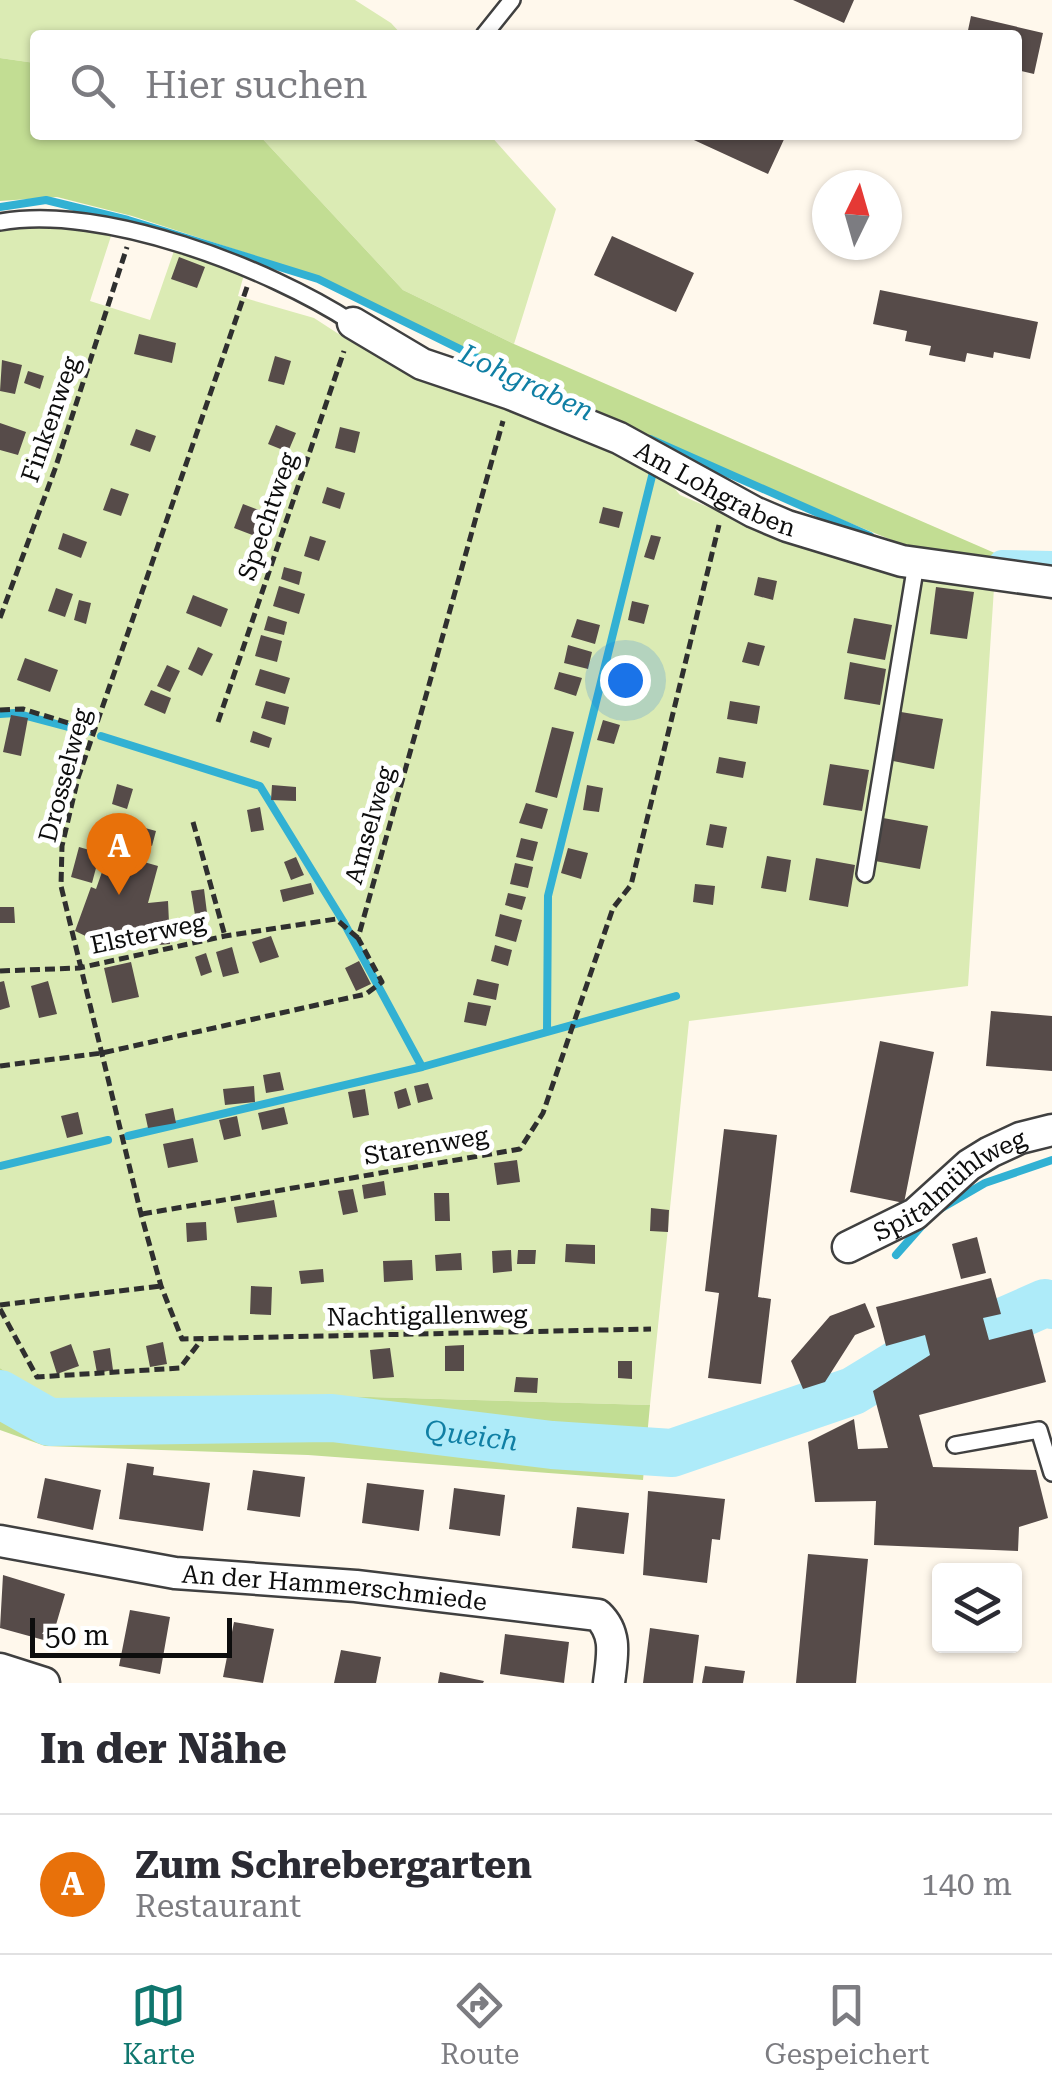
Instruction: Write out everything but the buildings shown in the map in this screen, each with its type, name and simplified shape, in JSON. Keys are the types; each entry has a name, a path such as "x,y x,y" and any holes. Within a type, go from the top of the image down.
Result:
{"street":[{"name":"Am Lohgraben","path":"353,323 422,364 511,394 619,438 726,498 786,526 856,550 916,564 1052,582"},
{"name":"Spitalmühlweg","path":"848,1247 915,1214 990,1152 1020,1138 1052,1130"},
{"name":"An der Hammerschmiede","path":"0,1541 175,1573 356,1586 598,1615 609,1625 613,1639 609,1683"},
{"path":"0,1669 44,1683"}],"lane":[{"path":"488,30 512,0"},
{"name":"Am Lohgraben","path":"0,222 52,217 132,231 253,270 353,323"},
{"path":"865,874 916,564"},
{"path":"956,1445 1039,1430 1052,1473"}],"path":[{"name":"Finkenweg","path":"0,618 55,470 132,231"},
{"name":"Drosselweg","path":"202,1339 182,1339 160,1286 79,968 61,886 62,846 78,778 253,270"},
{"name":"Spechtweg","path":"218,722 353,323"},
{"name":"Amselweg","path":"357,938 511,394"},
{"name":"Starenweg","path":"141,1214 520,1150 543,1113 613,908 631,885 726,498"},
{"path":"0,710 23,710 94,731"},
{"name":"Elsterweg","path":"193,822 225,936"},
{"name":"Elsterweg","path":"0,971 79,968 225,936 336,919 357,938"},
{"path":"0,1066 102,1053 366,994 382,982 357,938"},
{"path":"160,1286 0,1307 37,1377 180,1368 202,1339"},
{"name":"Nachtigallenweg","path":"202,1339 652,1329"}],"green space":[{"path":"0,0 355,0 397,30 30,30 30,62 0,58"},
{"path":"0,58 30,62 30,140 264,140 403,290 514,344 997,554 996,566 904,545 791,499 516,376 308,273 132,216 57,197 0,201"},
{"path":"264,140 494,140 556,209 514,344 403,290"},
{"path":"36,227 112,233 90,301 150,320 175,248 245,271 238,296 314,318 351,342 355,332 650,459 680,495 757,528 994,588 968,986 689,1021 650,1405 300,1395 47,1399 0,1368 0,231"},
{"path":"0,1368 47,1399 300,1395 650,1405 643,1480 308,1455 45,1446 0,1430"}],"waterway":[{"name":"Lohgraben","path":"0,207 46,200 128,220 318,279 555,396"},
{"name":"Lohgraben","path":"650,439 870,536"},
{"path":"547,1032 548,896 655,464"},
{"name":"Lohgraben","path":"1002,564 1052,565"},
{"path":"0,714 15,713 87,732"},
{"path":"101,736 260,786 343,921 422,1067 676,996"},
{"path":"128,1136 422,1067"},
{"path":"0,1166 108,1140"},
{"path":"940,1209 985,1183 1052,1160"},
{"path":"896,1255 926,1221"},
{"name":"Queich","path":"986,1329 1045,1303 1052,1305"},
{"name":"Queich","path":"0,1394 49,1422 332,1418 552,1445 672,1453 853,1391 927,1346"}],"place":[{"name":"Zum Schrebergarten","path":"119,895"}]}
